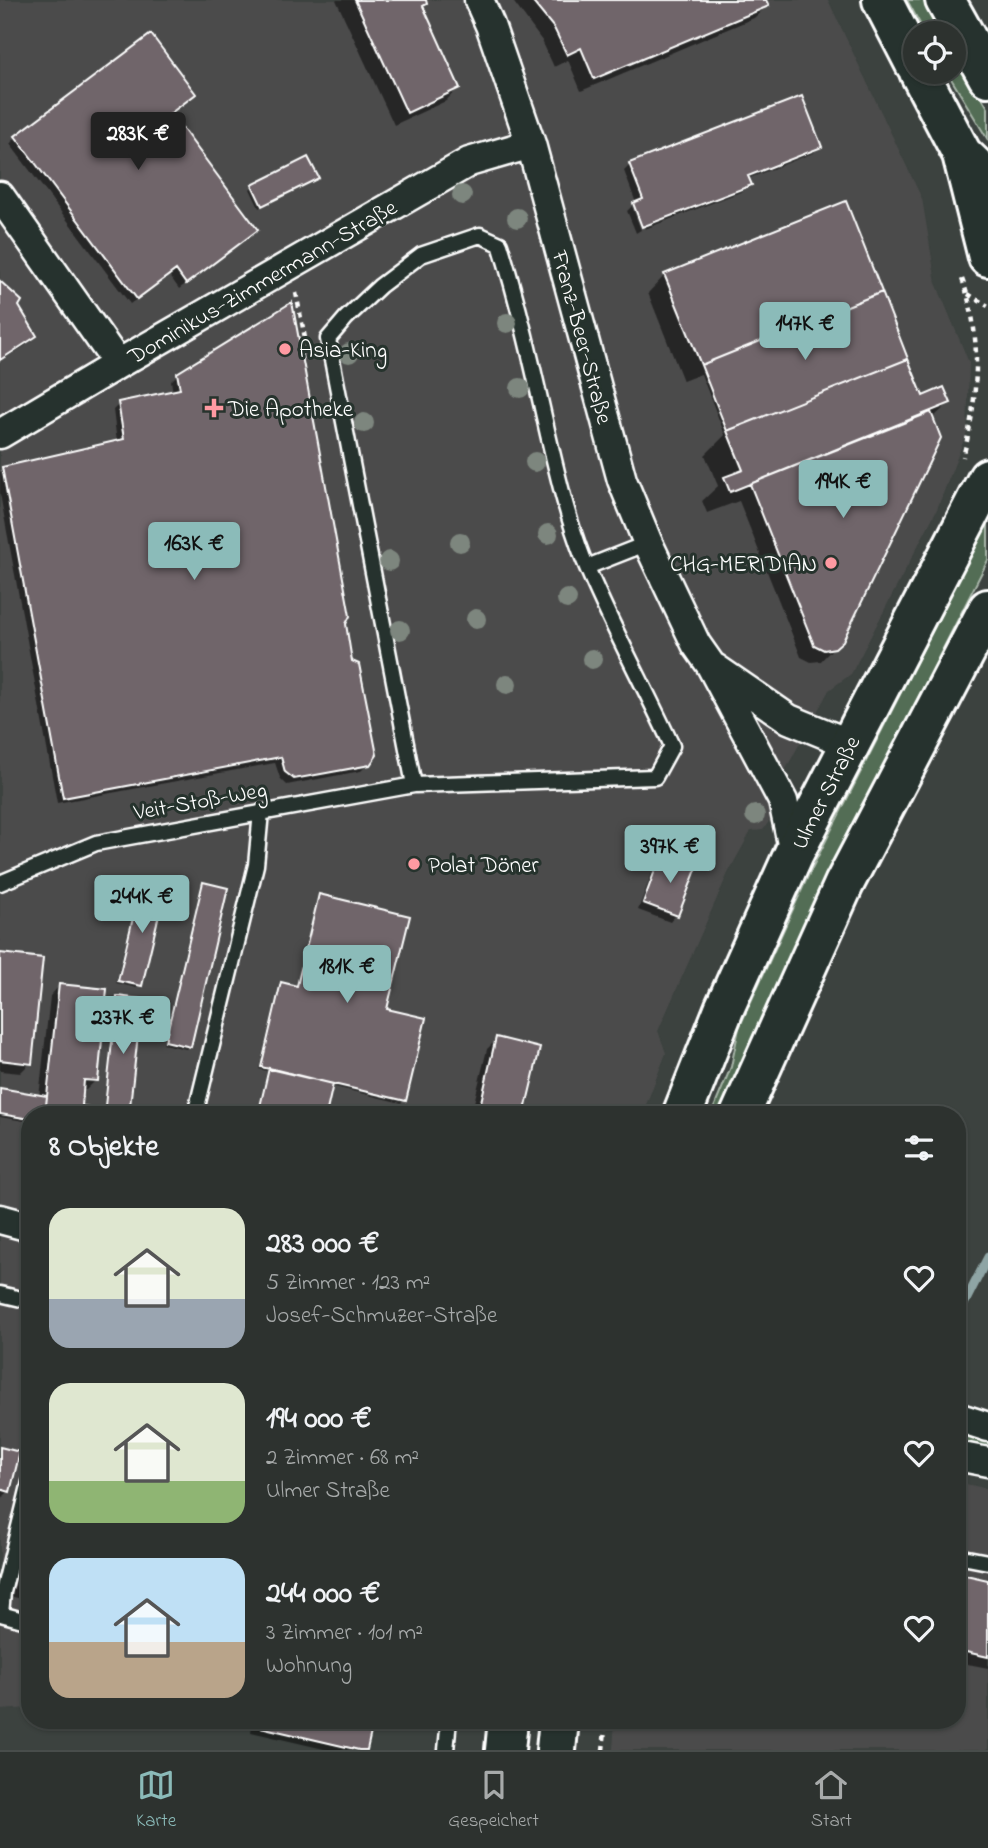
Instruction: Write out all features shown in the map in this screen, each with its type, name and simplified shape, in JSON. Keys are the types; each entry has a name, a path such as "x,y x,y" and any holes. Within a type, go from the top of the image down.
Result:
{"main road":[{"path":"882,0 903,41"},
{"path":"945,0 988,77"},
{"path":"926,84 975,166 974,264"},
{"name":"Ulmer Straße","path":"686,1106 724,1009 794,853 850,744 980,469"},
{"path":"744,1106 844,884 988,609"},
{"path":"505,1750 507,1729"},
{"path":"556,1750 558,1729"}],"street":[{"name":"Franz-Beer-Straße","path":"479,0 531,145 622,480 648,543 696,644 710,664 783,801 794,853"},
{"name":"Dominikus-Zimmermann-Straße","path":"0,434 118,363 469,162 531,145"},
{"path":"0,196 118,363"},
{"name":"Franz-Beer-Straße","path":"710,664 789,719 850,744"},
{"path":"0,1219 21,1225"},
{"path":"966,1420 988,1427"},
{"path":"966,1458 988,1462"}],"lane":[{"path":"414,785 328,339 346,318 380,286 421,255 480,235 500,244 562,492 587,567 648,543"},
{"name":"Veit-Stoß-Weg","path":"0,883 96,843 414,785 655,777 672,746 587,567"},
{"path":"197,1106 256,865 261,812"},
{"path":"0,1294 21,1299"},
{"path":"21,1516 1,1592 1,1614 21,1620"},
{"path":"966,1558 988,1562"},
{"path":"446,1750 448,1729"}],"path":[{"path":"974,264 968,293 976,345 973,420 980,469"},
{"path":"968,293 988,306"},
{"path":"603,1750 605,1729"}],"shaded area":[{"path":"0,0 828,0 922,199 936,283 969,363 967,432 937,509 851,674 829,690 776,787 783,801 763,830 751,831 728,873 658,1031 666,1053 645,1106 21,1106 21,1709 0,1710"},
{"path":"966,1484 988,1489 988,1750 613,1750 614,1729 966,1729"}],"green space":[{"path":"907,0 926,0 937,21 918,21"},
{"path":"966,70 988,108 988,140 954,84 966,84"},
{"path":"988,521 988,560 820,891 726,1106 715,1106 731,1067 739,1028 809,874"},
{"path":"966,1431 988,1439 988,1451 966,1446"}],"building":[{"path":"355,0 426,0 427,4 423,6 460,88 407,113"},
{"path":"531,0 766,0 769,6 594,79 581,48 567,55 554,28"},
{"path":"151,34 196,94 171,113 258,230 186,284 176,270 137,299 15,136"},
{"path":"802,96 822,147 748,176 752,185 642,227 633,203 643,199 629,163"},
{"path":"308,157 319,178 262,206 252,185"},
{"path":"846,201 882,292 701,365 664,274"},
{"path":"0,281 22,301 19,306 37,336 0,360"},
{"path":"882,292 908,359 727,431 701,365"},
{"path":"292,302 350,616 346,624 352,661 359,664 377,755 370,765 294,779 285,772 281,757 63,798 2,467 124,439 118,402 180,389 177,373"},
{"path":"908,359 923,396 944,387 951,403 730,492 724,477 743,470 727,431"},
{"name":"CHG-MERIDIAN","path":"931,412 941,438 843,641 835,648 824,650 814,645 750,484"},
{"path":"661,854 697,867 678,916 643,903"},
{"path":"203,882 228,888 191,1047 165,1041"},
{"path":"141,884 165,889 142,986 118,981"},
{"path":"319,894 410,916 387,1009 426,1018 406,1101 261,1067 281,982 297,986"},
{"path":"0,953 43,958 32,1064 0,1060"},
{"path":"59,984 107,989 98,1081 84,1080 82,1106 46,1106"},
{"path":"117,996 142,999 130,1106 105,1106"},
{"path":"496,1037 540,1048 526,1106 480,1106"},
{"path":"269,1068 333,1084 328,1106 260,1106"},
{"path":"0,1088 47,1096 46,1106 21,1106 21,1118 0,1114"},
{"path":"0,1447 20,1452 10,1492 0,1489"},
{"path":"966,1575 988,1580 988,1657 966,1652"},
{"path":"269,1729 372,1729 367,1750"}],"waterway":[{"path":"966,1300 988,1257"}],"place":[{"name":"Asia-King","path":"285,349"},
{"name":"Die Apotheke","path":"214,408"},
{"name":"CHG-MERIDIAN","path":"831,563"},
{"name":"Polat Döner","path":"414,864"}]}
